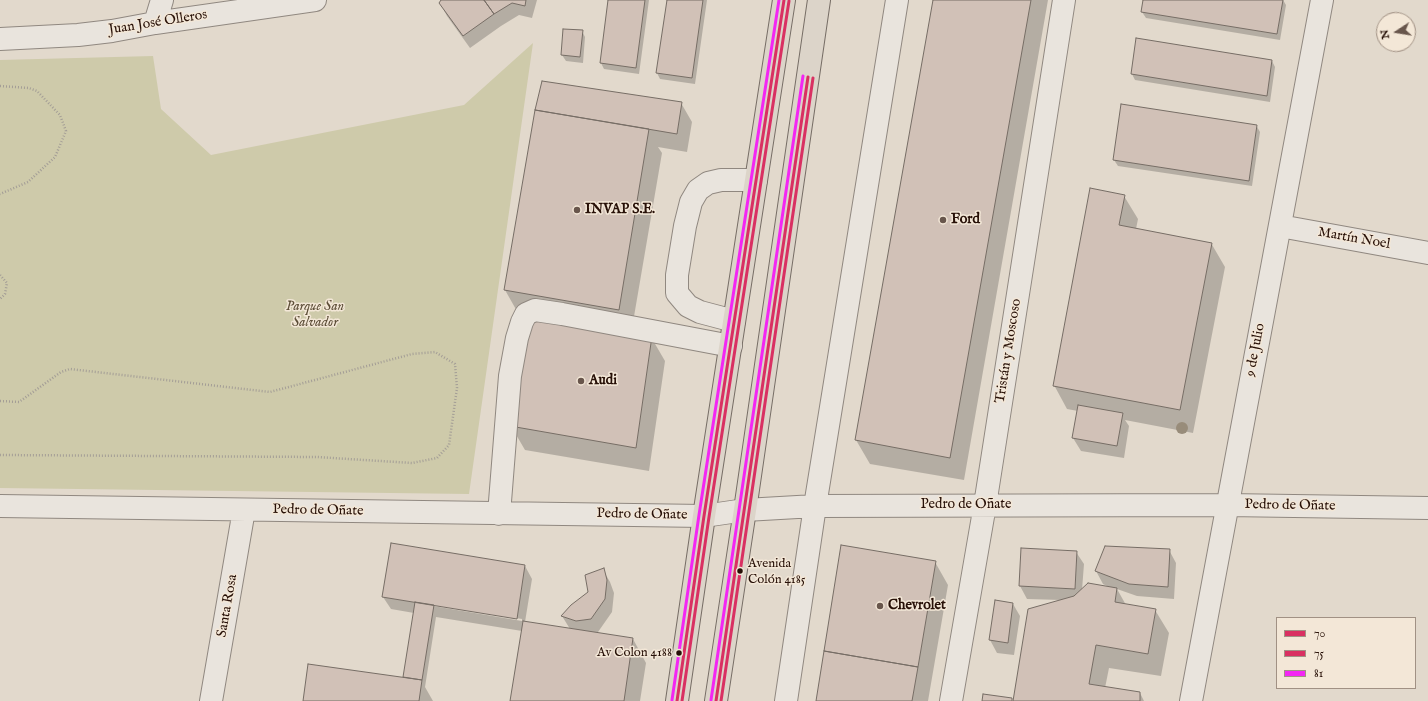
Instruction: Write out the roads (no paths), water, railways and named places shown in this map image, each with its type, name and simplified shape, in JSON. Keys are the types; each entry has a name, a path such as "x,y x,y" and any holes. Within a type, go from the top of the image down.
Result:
{"main road":[{"path":"677,701 704,516 784,0"},
{"path":"716,701 819,0"}],"street":[{"path":"156,23 162,0"},
{"name":"Juan José Olleros","path":"0,39 112,31 156,23 315,0"},
{"path":"786,701 815,506 897,0"},
{"name":"Tristán y Moscoso","path":"950,701 985,505 1064,0"},
{"name":"9 de Julio","path":"1191,701 1322,0"},
{"path":"734,321 700,312 688,306 677,293 677,275 685,226 691,202 698,190 708,183 721,180 756,180"},
{"name":"Martín Noel","path":"1280,226 1428,253"},
{"path":"499,514 510,376 517,338 526,314 535,310 562,314 731,346"},
{"name":"Pedro de Oñate","path":"0,506 704,516 745,510 815,506 1227,505 1428,508"},
{"name":"Santa Rosa","path":"212,701 244,510"}],"place":[{"name":"INVAP S.E.","path":"577,210"},
{"name":"Ford","path":"943,220"},
{"name":"Audi","path":"581,381"},
{"name":"Avenida Colón 4185","path":"740,571"},
{"name":"Chevrolet","path":"880,606"},
{"name":"Av Colon 4188","path":"679,653"}],"park label":[{"name":"Parque San Salvador","path":"315,316"}]}
